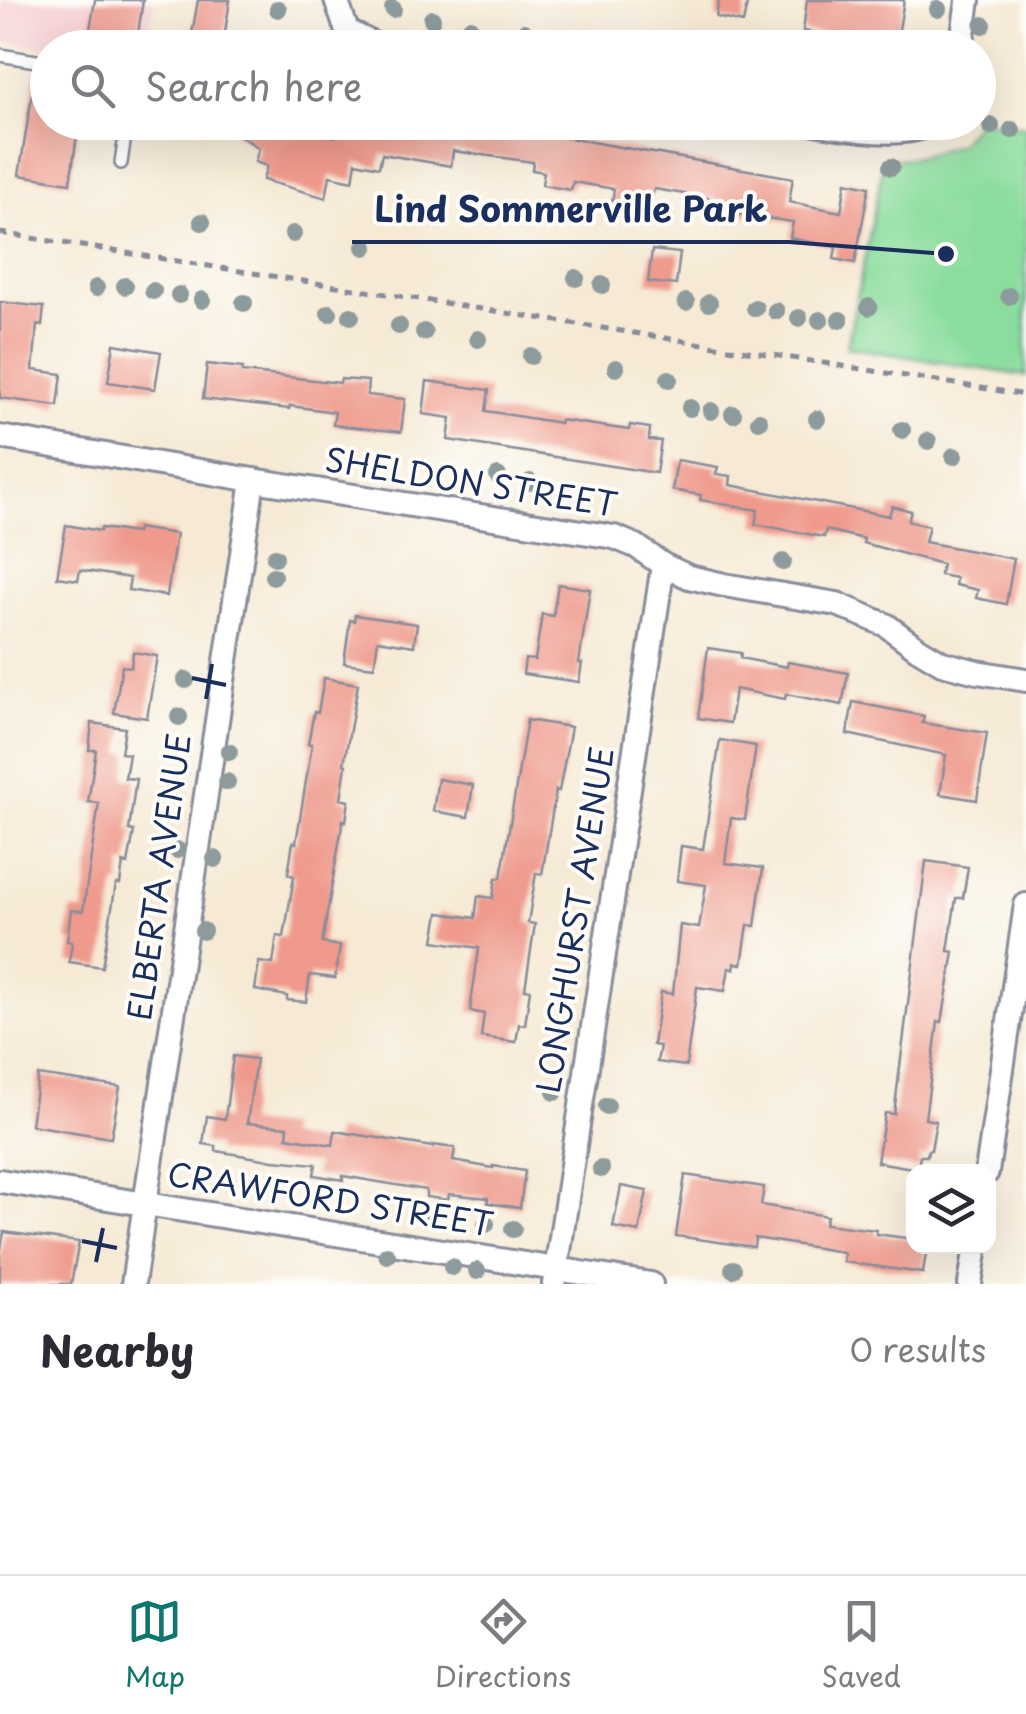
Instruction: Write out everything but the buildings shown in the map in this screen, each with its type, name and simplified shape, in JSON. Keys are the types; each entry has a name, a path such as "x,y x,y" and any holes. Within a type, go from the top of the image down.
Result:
{"street":[{"path":"336,0 347,30"},
{"path":"964,30 968,0"},
{"name":"SHELDON STREET","path":"0,437 614,536 689,577 837,604 886,625 942,662 1026,680"},
{"name":"ELBERTA AVENUE","path":"133,1284 252,480"},
{"name":"LONGHURST AVENUE","path":"555,1276 662,565"},
{"path":"988,1164 1026,905"},
{"name":"CRAWFORD STREET","path":"0,1181 555,1276 651,1284"},
{"path":"970,1284 975,1254"}],"lane":[{"path":"0,55 30,60"},
{"path":"121,163 125,140"}],"path":[{"path":"0,234 1026,395"}],"shaded area":[{"path":"1,0 155,0 150,30 30,30 30,45 0,41"}],"green space":[{"path":"996,123 1026,127 1026,376 847,347 884,161 922,156 962,140 996,140"}],"place":[{"name":"Lind Sommerville Park","path":"946,254"}]}
